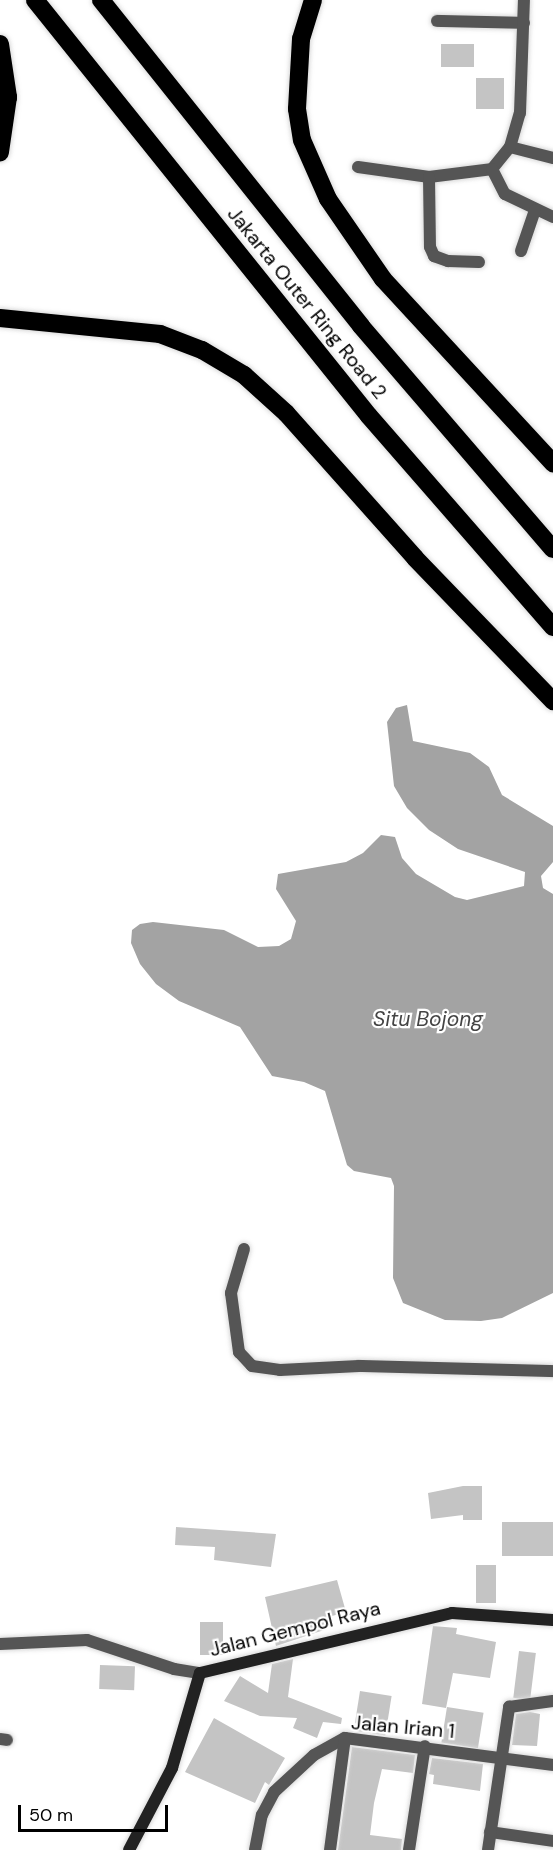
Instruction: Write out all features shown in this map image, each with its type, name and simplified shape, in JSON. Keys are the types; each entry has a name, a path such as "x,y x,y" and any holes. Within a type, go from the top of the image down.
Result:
{"highway":[{"name":"Jakarta Outer Ring Road 2","path":"36,0 369,416 553,627"},
{"name":"Jakarta Outer Ring Road 2","path":"101,0 362,326 553,549"},
{"path":"313,0 301,39 297,109 302,140 328,199 383,279 553,463"},
{"path":"0,44 8,97 0,152"},
{"path":"0,320 36,321 160,334 210,354 244,375 286,413 415,558 553,701"}],"street":[{"path":"358,167 429,177 492,169 510,147 520,113 524,0"},
{"path":"437,21 524,23"},
{"path":"510,147 553,158"},
{"path":"492,169 505,194 553,217"},
{"path":"429,177 430,247 434,256 448,261 478,262"},
{"path":"521,251 535,210"},
{"path":"244,1249 231,1293 239,1352 252,1366 280,1370 359,1366 553,1371"},
{"name":"Jalan Gempol Raya","path":"129,1850 172,1768 200,1672 452,1613 553,1620"},
{"path":"0,1644 87,1640 174,1668 200,1672"},
{"path":"488,1850 509,1707 553,1701"},
{"path":"330,1850 345,1738"},
{"name":"Jalan Irian 1","path":"255,1850 262,1815 274,1792 314,1755 345,1738 425,1746 553,1766"},
{"path":"409,1850 425,1746"},
{"path":"490,1832 553,1841"}],"water":[{"name":"Situ Bojong","path":"407,705 413,741 470,753 489,767 502,795 553,826 553,862 541,876 543,888 553,894 553,1293 502,1318 481,1321 445,1320 403,1303 393,1278 394,1186 391,1178 354,1171 347,1165 325,1091 304,1082 272,1076 240,1027 179,1001 156,984 140,964 131,943 132,930 140,924 153,922 224,930 258,947 279,946 291,939 296,921 276,889 278,874 346,862 363,853 381,835 395,837 402,858 416,874 455,897 467,900 524,886 525,872 458,849 429,830 407,808 394,786 387,722 396,708"}],"building":[{"path":"441,44 474,44 474,67 441,67"},
{"path":"476,78 504,78 504,109 476,109"},
{"path":"463,1486 482,1486 482,1520 463,1520 463,1515 431,1519 428,1493"},
{"path":"502,1522 553,1522 553,1556 502,1556"},
{"path":"176,1527 276,1534 271,1567 214,1560 215,1547 175,1545"},
{"path":"476,1565 496,1565 496,1603 476,1603"},
{"path":"337,1580 346,1612 325,1618 327,1629 276,1646 265,1597"},
{"path":"200,1622 223,1622 223,1655 200,1655"},
{"path":"433,1626 457,1628 456,1634 496,1642 490,1678 453,1673 446,1708 422,1704"},
{"path":"519,1651 536,1653 530,1700 513,1698"},
{"path":"293,1659 288,1697 342,1718 341,1724 323,1722 317,1738 293,1728 297,1718 260,1716 224,1701 240,1676 268,1693 272,1664"},
{"path":"100,1665 135,1666 134,1690 99,1689"},
{"path":"360,1691 392,1696 385,1736 354,1731"},
{"path":"447,1707 484,1713 478,1748 441,1743"},
{"path":"530,1712 540,1714 537,1746 512,1745 516,1714"},
{"path":"214,1718 285,1758 269,1785 265,1782 255,1803 185,1772"},
{"path":"352,1747 415,1755 413,1773 382,1769 374,1803 370,1835 402,1839 401,1850 338,1850"},
{"path":"432,1758 483,1764 480,1791 433,1784 434,1775 429,1774"}]}
